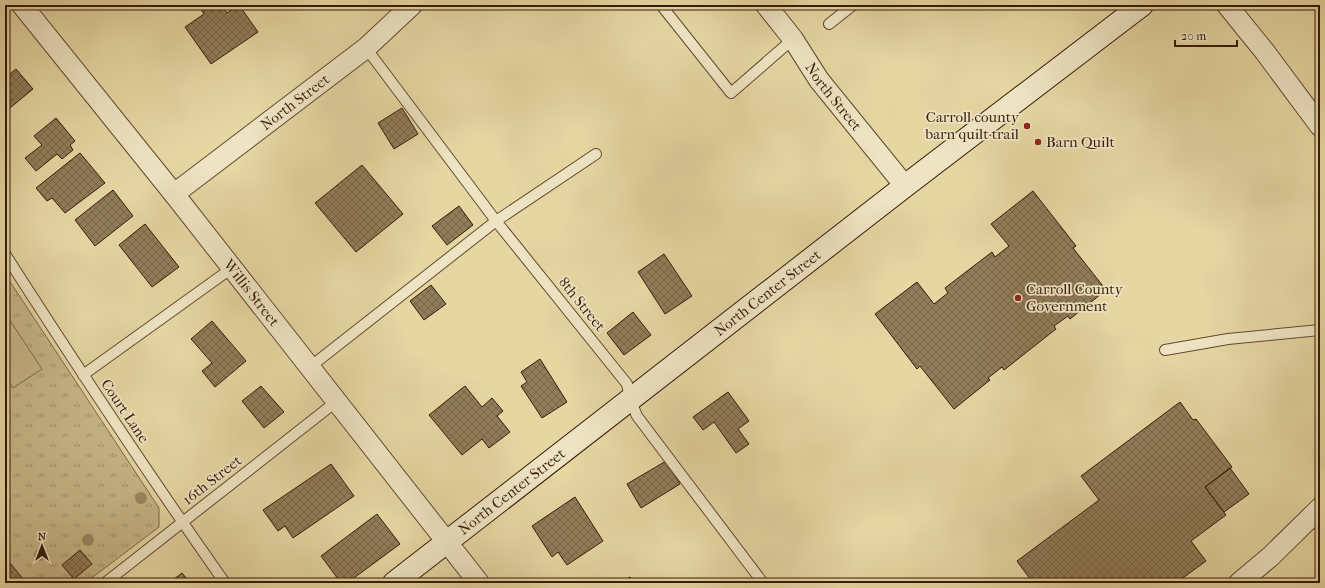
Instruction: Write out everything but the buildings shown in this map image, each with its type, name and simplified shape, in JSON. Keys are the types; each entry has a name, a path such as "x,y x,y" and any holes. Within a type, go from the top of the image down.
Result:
{"street":[{"name":"Willis Street","path":"22,5 310,366 479,583"},
{"name":"North Street","path":"174,194 366,48 412,5"},
{"name":"North Street","path":"766,5 793,39 819,80 905,186"},
{"name":"North Center Street","path":"394,583 905,186 1142,5"},
{"path":"1227,5 1265,52 1320,126"},
{"path":"1239,583 1270,557 1320,508"}],"lane":[{"path":"661,5 731,93 793,39"},
{"path":"829,24 853,5"},
{"name":"8th Street","path":"366,48 496,221 627,384 630,399 637,416 763,583"},
{"path":"310,366 496,221 596,154"},
{"name":"Court Lane","path":"5,254 83,375 225,583"},
{"path":"83,375 232,268"},
{"path":"1165,350 1228,339 1320,330"},
{"name":"16th Street","path":"105,583 337,401"}],"green space":[{"path":"5,274 159,508 159,527 85,583 5,583"},
{"path":"5,313 42,369 13,388 5,376"}],"place":[{"name":"Carroll county barn quilt trail","path":"1027,126"},
{"name":"Barn Quilt","path":"1038,142"},
{"name":"Carroll County Government","path":"1018,298"}]}
